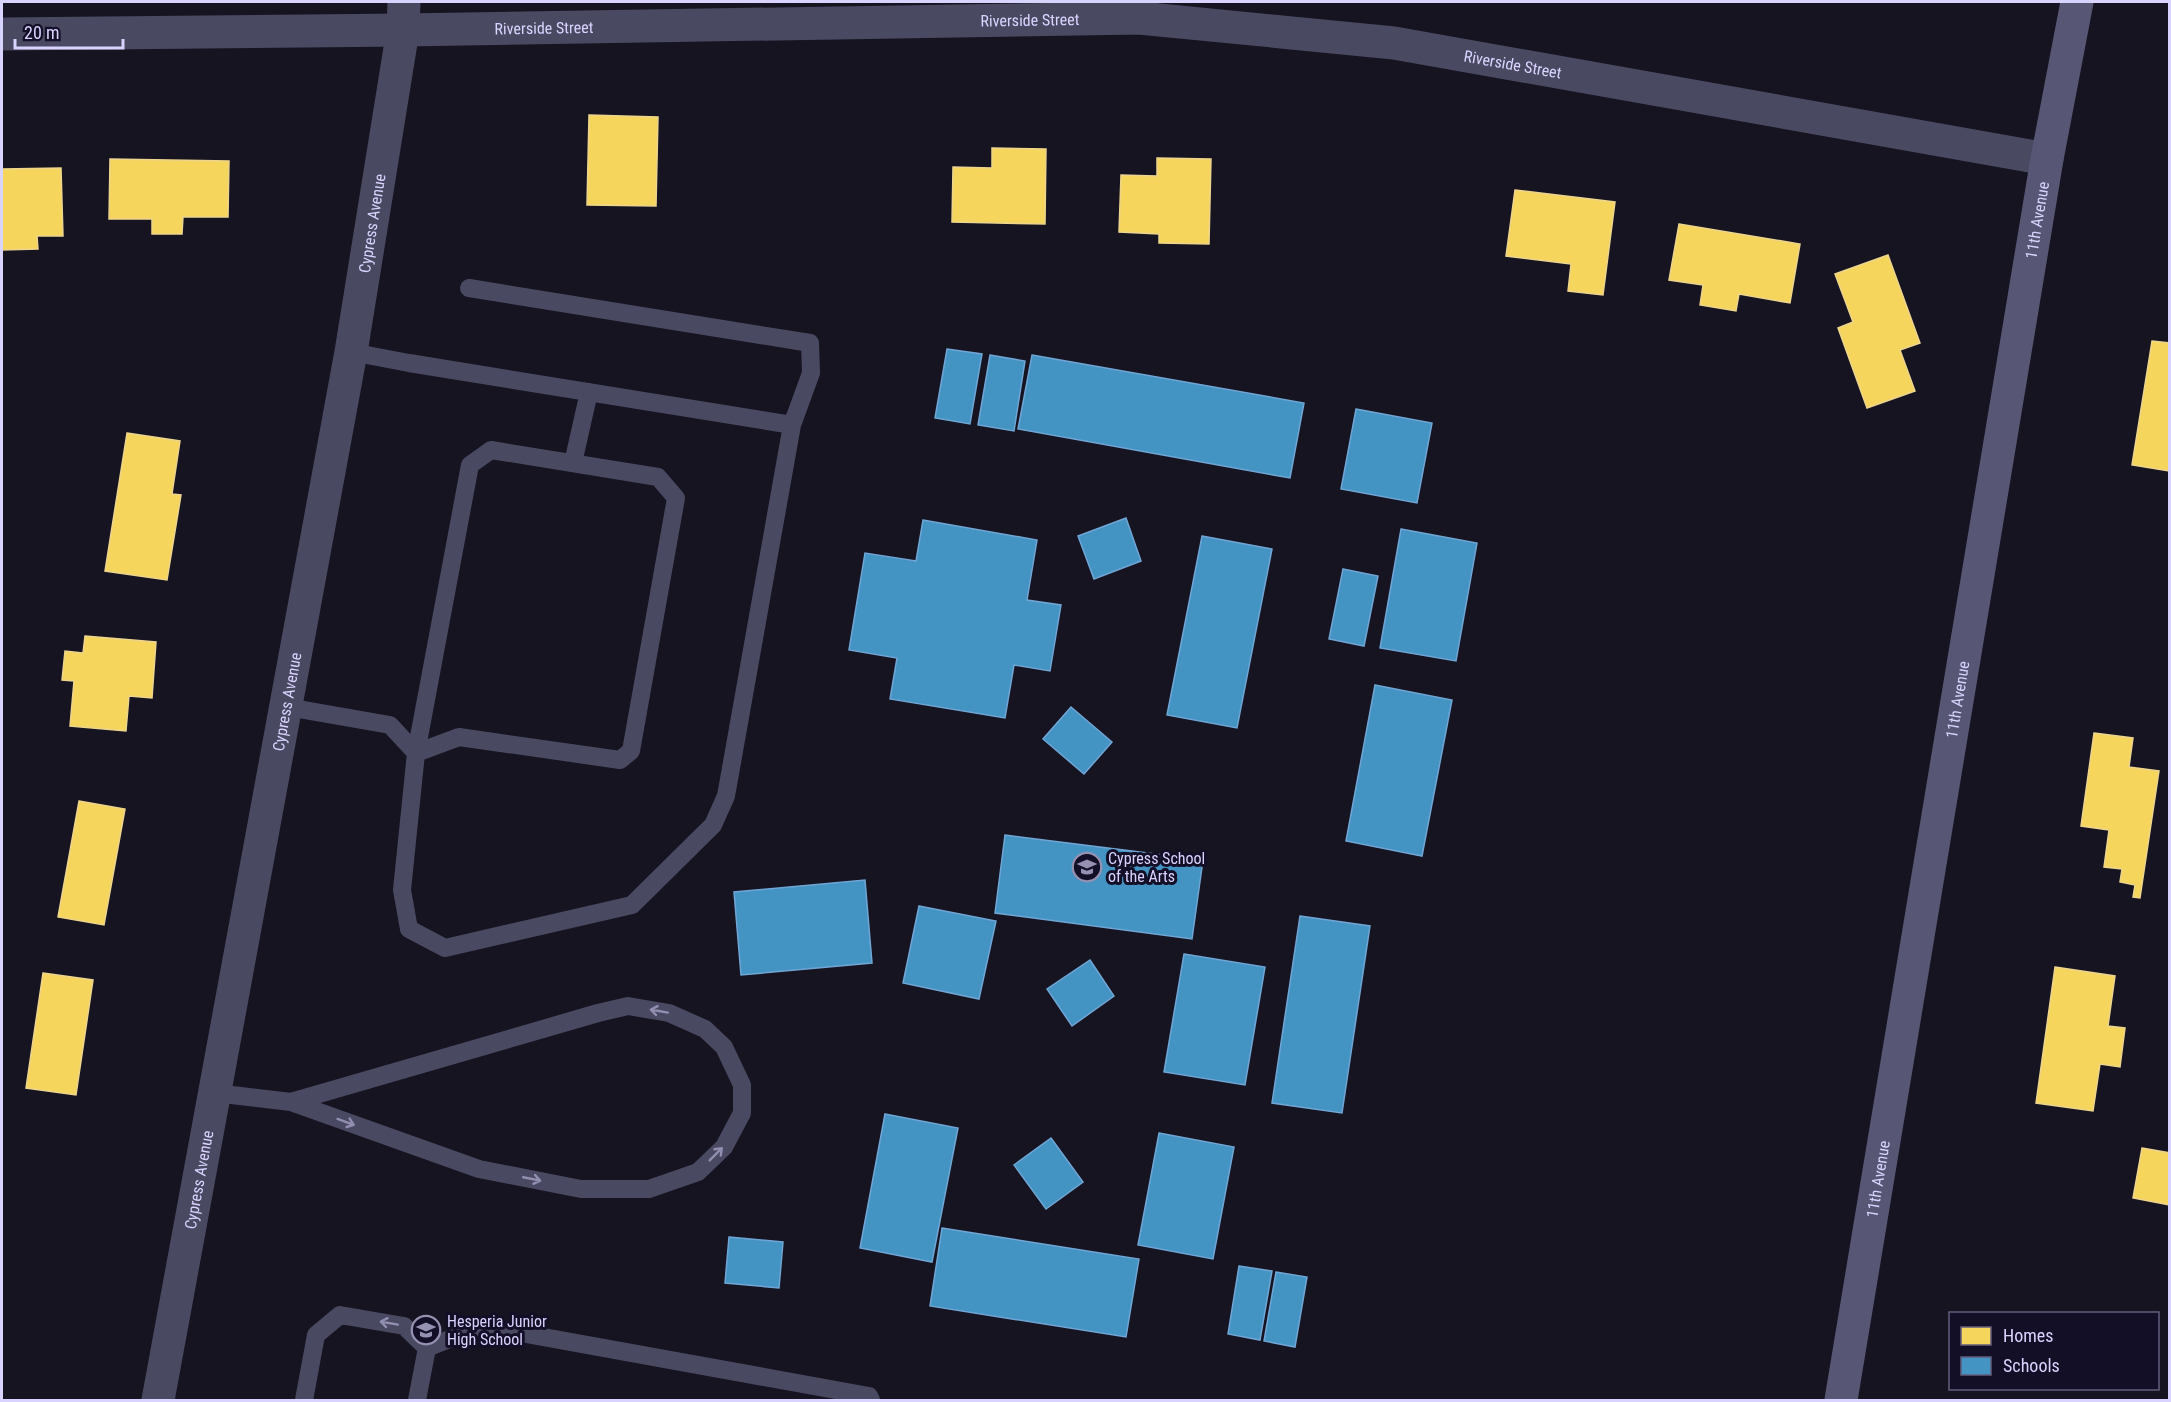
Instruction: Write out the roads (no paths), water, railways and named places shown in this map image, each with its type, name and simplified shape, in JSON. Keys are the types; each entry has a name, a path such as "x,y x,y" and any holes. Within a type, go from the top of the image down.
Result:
{"main road":[{"name":"11th Avenue","path":"1841,1401 2047,159 2077,2"}],"street":[{"name":"Riverside Street","path":"2,34 404,16 1139,18 1394,43 2047,159"},
{"name":"Cypress Avenue","path":"158,1401 351,352 404,16"}],"lane":[{"path":"416,753 459,737 620,760 630,752 676,498 658,477 491,450 470,465 416,753 402,890 409,928 445,948 632,905 713,825 726,796 792,425 811,373 810,343 469,288"},
{"path":"351,352 792,425"},
{"path":"573,463 589,392"},
{"path":"287,707 390,725 416,753"},
{"path":"215,1093 291,1102 479,1169 581,1189 649,1189 698,1172 724,1147 742,1113 742,1085 724,1047 705,1029 669,1013 627,1006 291,1102"},
{"path":"304,1401 316,1335 340,1315 404,1326 427,1348"},
{"path":"427,1348 482,1326 868,1396 871,1401"},
{"path":"417,1401 427,1348"}],"place":[{"name":"Cypress School of the Arts","path":"1087,867"},
{"name":"Hesperia Junior High School","path":"426,1330"}]}
